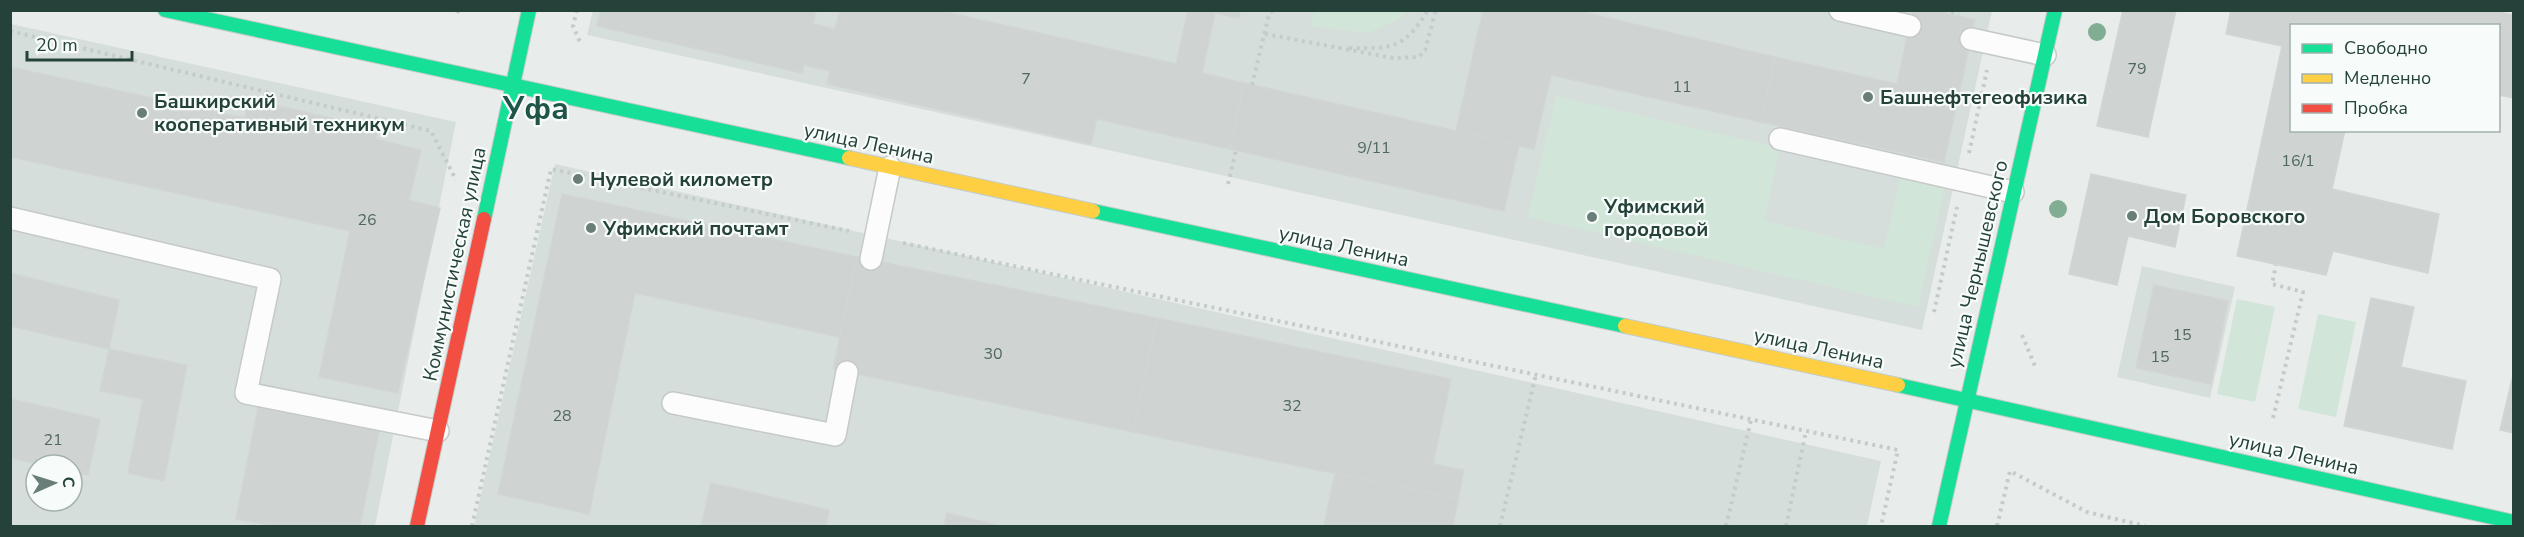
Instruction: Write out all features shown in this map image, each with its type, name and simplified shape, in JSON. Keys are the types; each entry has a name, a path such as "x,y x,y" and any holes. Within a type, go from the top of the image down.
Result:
{"main road":[{"name":"улица Ленина","path":"165,10 1966,400 2460,519 2514,522"},
{"name":"Коммунистическая улица","path":"417,526 529,10"},
{"name":"улица Чернышевского","path":"1938,526 2055,10"}],"lane":[{"path":"1840,10 1910,26"},
{"path":"1971,39 2045,55"},
{"path":"1780,139 2013,192"},
{"path":"871,259 890,167"},
{"path":"10,218 270,279 246,393 438,431"},
{"path":"674,403 835,435 847,372"}],"path":[{"path":"576,10 573,26 581,44"},
{"path":"1252,85 1269,14 1273,10"},
{"path":"1339,48 1394,46 1407,39 1428,10"},
{"path":"1265,34 1393,58 1419,57 1425,50 1437,10"},
{"path":"10,32 431,131 439,144"},
{"path":"1228,184 1236,150"},
{"path":"472,526 551,169 1898,450 1881,526"},
{"path":"2273,418 2302,292 2272,284 2276,265"},
{"path":"2022,335 2035,366"},
{"path":"1500,526 1536,374"},
{"path":"1726,526 1751,420"},
{"path":"1786,526 1806,431"},
{"path":"1997,526 2010,471 2087,512 2145,526"}],"shaded area":[{"path":"593,10 1992,11 1922,330 587,35"},
{"path":"11,24 456,122 375,526 11,526"},
{"path":"555,164 1881,461 1867,526 474,526"},
{"path":"2142,266 2235,287 2210,398 2117,377"}],"green space":[{"path":"1317,11 1406,11 1401,18 1368,33 1311,26 1313,14"},
{"path":"1556,96 1780,148 1764,221 1884,249 1901,176 1945,186 1918,307 1528,217"},
{"path":"2237,299 2275,307 2255,402 2217,394"},
{"path":"2318,314 2356,322 2336,417 2298,409"}],"building":[{"path":"601,10 816,10 813,24 835,29 840,10 937,10 1176,64 1188,10 1240,10 1239,18 1215,13 1202,73 1244,83 1230,149 1097,119 1091,144 827,84 830,71 804,65 802,73 597,26"},
{"path":"1483,10 1574,10 1775,57 1761,122 1551,75 1534,149 1456,131"},
{"path":"1913,10 1931,10 1975,20 1944,162 1761,122 1775,57 1897,84"},
{"path":"2123,10 2176,10 2148,137 2097,126"},
{"path":"2231,10 2491,10 2514,15 2514,98 2500,95 2500,24 2290,24 2290,132 2345,132 2332,189 2439,214 2428,273 2333,251 2326,275 2237,256 2282,46 2226,34"},
{"path":"10,67 245,118 248,99 378,129 376,139 421,150 409,200 440,208 398,393 319,377 350,231 10,157"},
{"path":"1244,83 1519,145 1504,211 1230,149"},
{"name":"Дом Боровского","path":"2091,174 2186,195 2175,247 2128,236 2117,285 2069,274"},
{"path":"562,194 857,257 840,337 635,293 589,514 498,494"},
{"path":"857,257 1157,318 1133,432 833,369"},
{"path":"10,273 119,300 109,349 10,326"},
{"path":"2154,285 2228,301 2211,384 2136,368"},
{"path":"2371,298 2414,307 2401,367 2466,381 2452,449 2344,426"},
{"path":"1157,318 1451,379 1433,464 1464,470 1458,499 1133,432"},
{"path":"109,349 187,365 164,481 128,473 143,399 100,391"},
{"path":"2514,371 2514,433 2500,430"},
{"path":"10,399 100,419 88,475 84,474 84,453 24,453 24,461 10,458"},
{"path":"258,407 379,431 360,526 275,526 236,519"},
{"path":"1335,473 1458,499 1453,526 1324,526"},
{"path":"711,483 829,510 826,526 701,526"},
{"path":"947,513 1000,526 944,526"}],"traffic: fast":[{"path":"165,10 849,158"},
{"path":"484,219 529,10"},
{"path":"1939,526 2055,10"},
{"path":"1093,211 1625,326"},
{"path":"1898,385 2514,522"}],"traffic: slow":[{"path":"849,158 1093,211"},
{"path":"1625,326 1898,385"}],"traffic: jam":[{"path":"417,526 484,219"}],"place":[{"name":"Башнефтегеофизика","path":"1868,97"},
{"name":"Башкирский кооперативный техникум","path":"142,113"},
{"name":"Нулевой километр","path":"578,179"},
{"name":"Дом Боровского","path":"2132,216"},
{"name":"Уфимский городовой","path":"1592,217"},
{"name":"Уфимский почтамт","path":"591,228"}],"district":[{"name":"Уфа","path":"536,108"}]}
